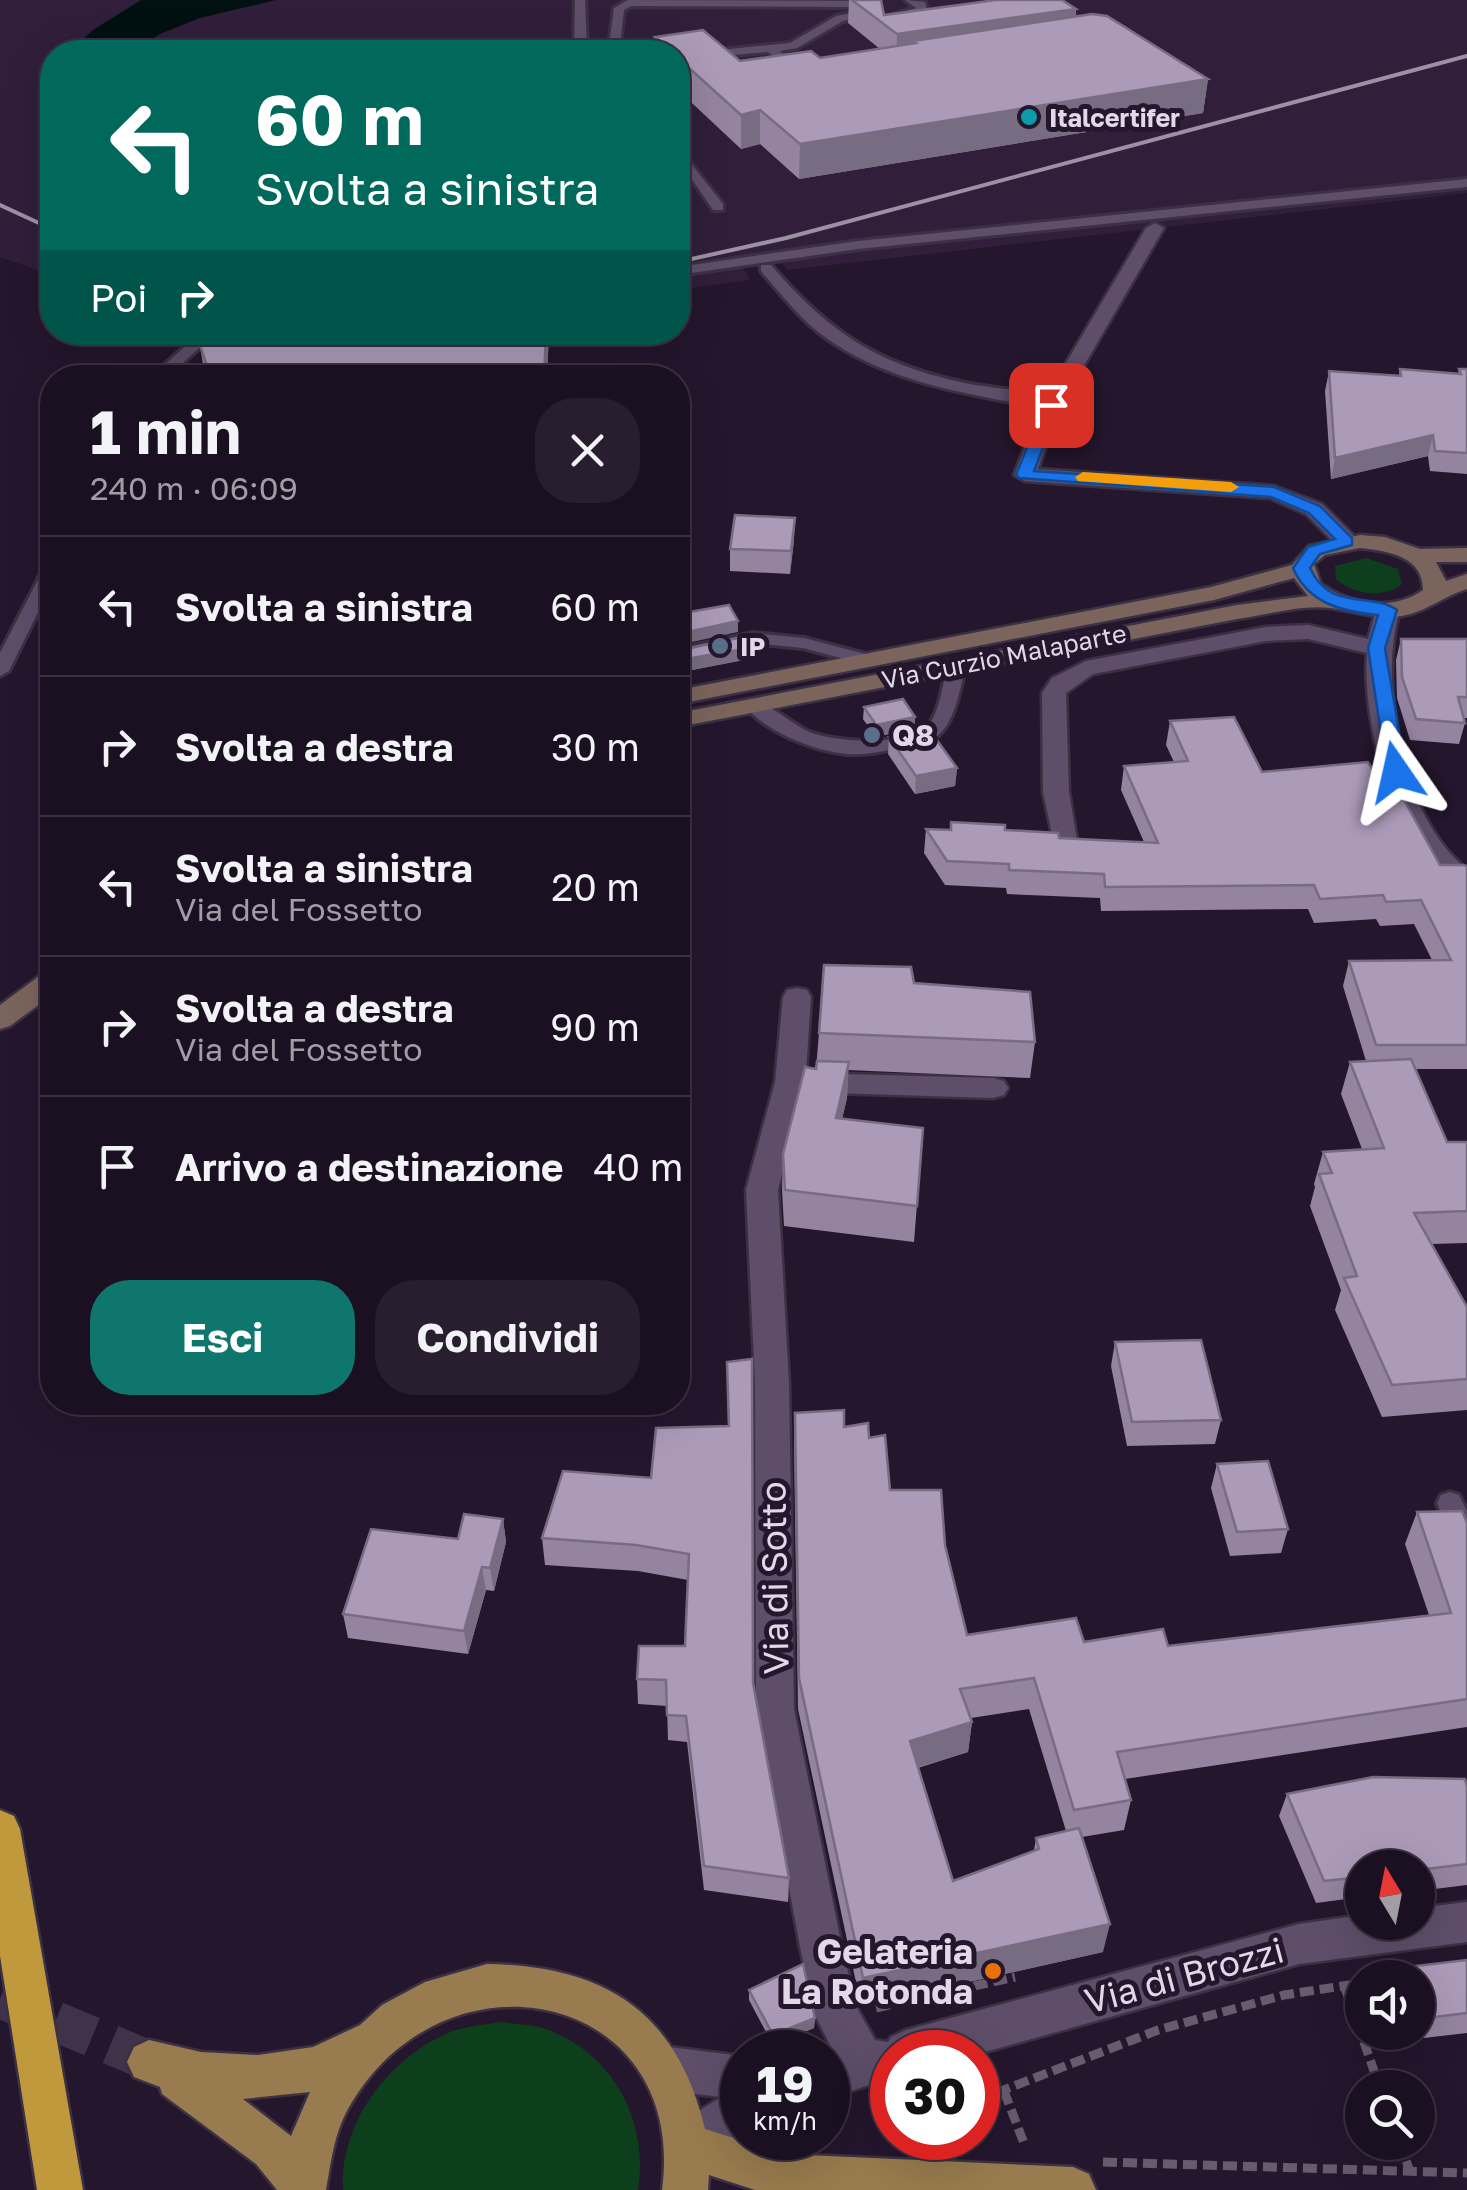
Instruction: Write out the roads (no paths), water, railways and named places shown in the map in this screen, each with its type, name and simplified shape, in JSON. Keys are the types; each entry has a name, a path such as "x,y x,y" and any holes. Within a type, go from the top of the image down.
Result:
{"highway":[{"path":"0,1829 60,2190"}],"main road":[{"path":"303,2189 272,2148 207,2097 147,2060 206,2077 272,2076 354,2052 432,1999 489,1984 518,1982 546,1986 600,2007 623,2023 661,2068 677,2104 686,2145 686,2190"},
{"path":"303,2189 312,2136 332,2090 380,2032"},
{"path":"686,2145 784,2177 1080,2176"}],"street":[{"path":"1158,221 1051,405 1024,475 1274,492 1314,509 1346,541 1390,546 1416,556 1467,556"},
{"name":"Via Curzio Malaparte","path":"690,696 1214,593 1301,568 1314,550 1346,541"},
{"path":"1416,556 1436,578 1434,593"},
{"path":"1301,568 1308,584 1332,600"},
{"name":"Via Curzio Malaparte","path":"690,718 1237,612 1332,600 1356,608 1388,610 1412,606 1467,581"},
{"path":"1388,610 1376,648 1396,772 1412,814 1439,861 1467,882"},
{"path":"1064,847 1056,792 1054,693 1073,674 1105,664 1290,632 1330,636 1376,648"},
{"path":"0,1019 40,990"},
{"name":"Via di Sotto","path":"797,997 790,1082 762,1190 772,1383 775,1709 838,2016 864,2064"},
{"path":"790,1082 994,1088"},
{"name":"Via di Brozzi","path":"864,2064 1300,1944 1467,1922"},
{"path":"661,2068 720,2075"},
{"path":"686,2145 720,2124"}],"lane":[{"path":"580,0 583,40"},
{"path":"910,0 923,9"},
{"path":"615,40 620,6 636,3 877,9 912,16 923,9 942,8"},
{"path":"690,49 794,46 840,18 877,9"},
{"path":"581,20 618,19"},
{"path":"768,47 797,74 808,78"},
{"path":"690,55 748,48"},
{"path":"690,168 718,207"},
{"path":"690,269 858,245 1158,221 1467,183"},
{"path":"766,268 802,312 860,357 931,380 1051,405"},
{"path":"172,365 195,345"},
{"path":"0,671 40,592"},
{"path":"690,651 753,638 804,643 867,660"},
{"path":"753,705 765,716 805,737 850,749 926,736 941,721 958,665"},
{"path":"1450,1503 1467,1543"}],"tunnel":[{"path":"0,1998 145,2059"}],"railway":[{"path":"690,259 786,238 1467,56"},
{"path":"0,205 40,223"}],"place":[{"name":"Italcertifer","path":"1029,117"},
{"name":"IP","path":"720,646"},
{"name":"Q8","path":"872,735"},
{"name":"Gelateria La Rotonda","path":"993,1971"}]}
